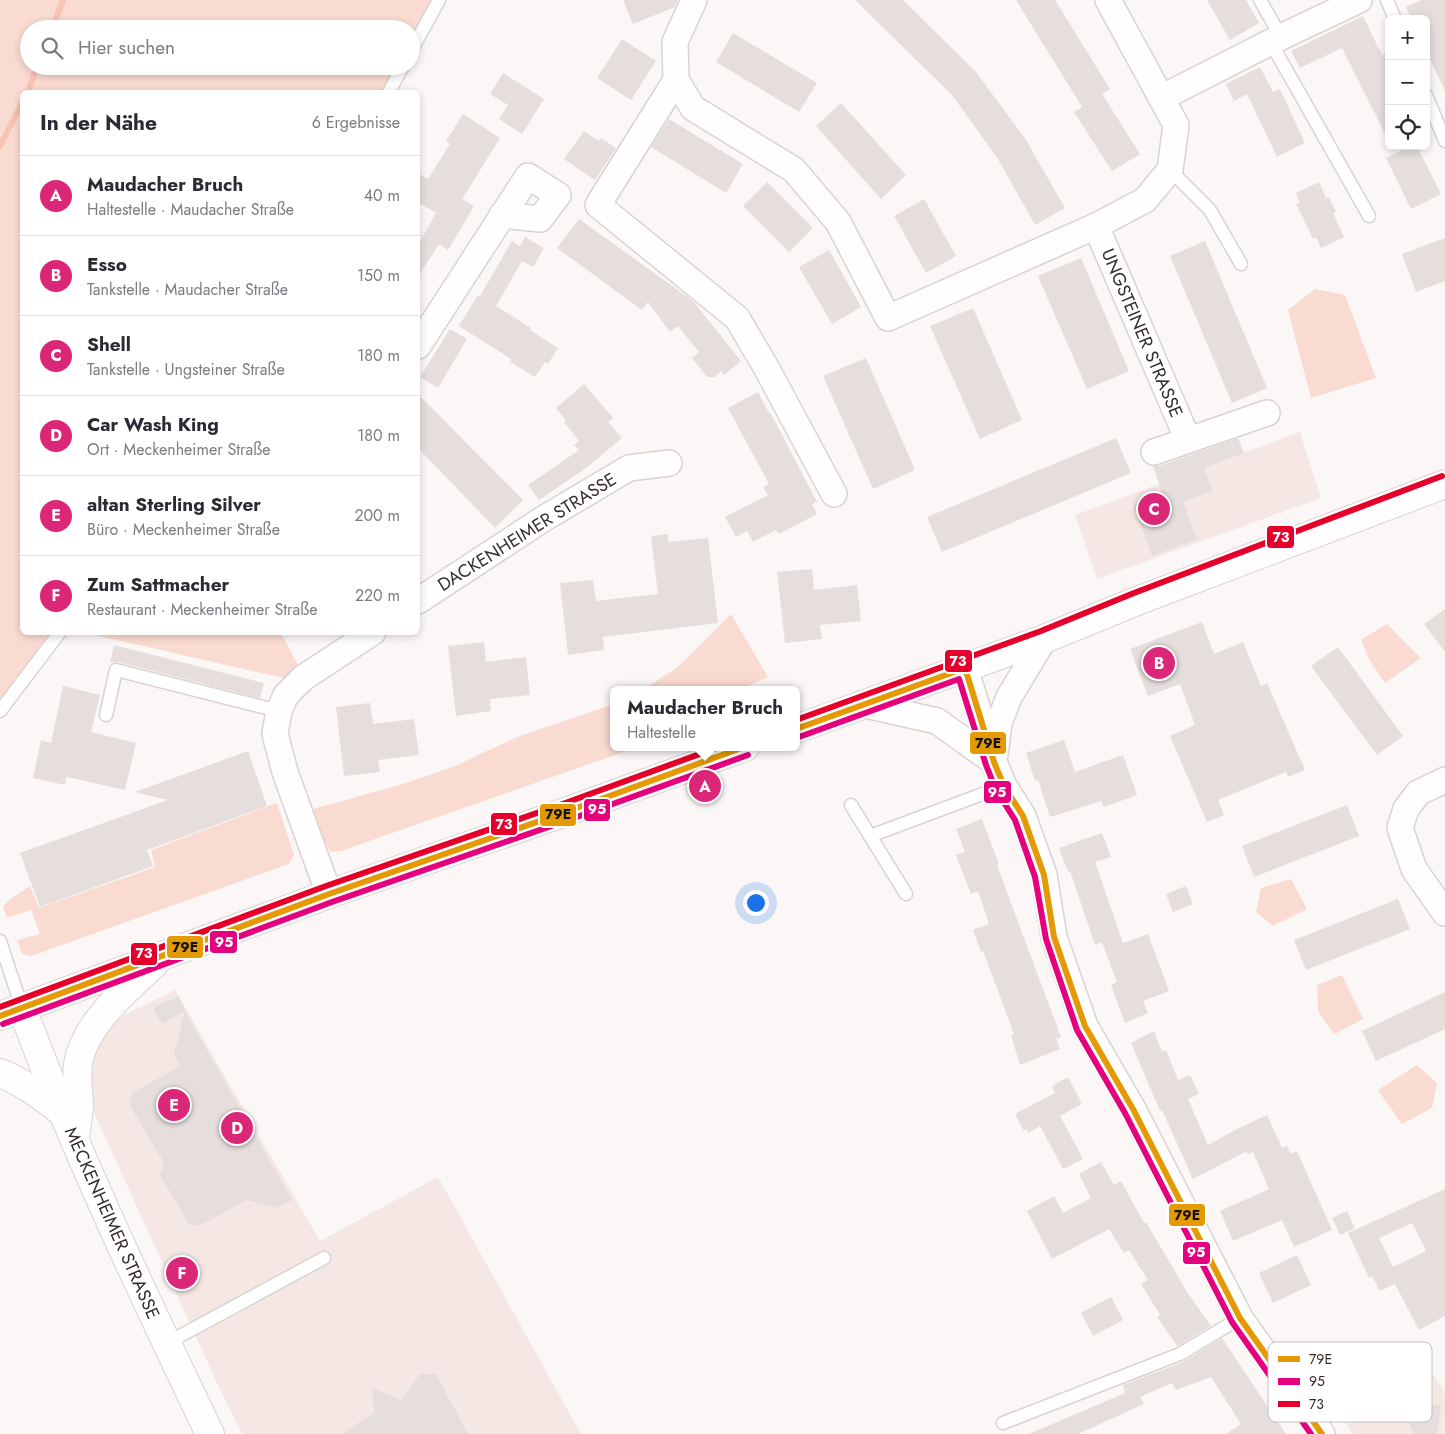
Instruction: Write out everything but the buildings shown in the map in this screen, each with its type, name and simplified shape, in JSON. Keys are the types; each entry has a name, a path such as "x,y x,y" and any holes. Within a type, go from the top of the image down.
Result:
{"street":[{"path":"694,0 675,42 676,80 598,205 737,318 767,369 834,494"},
{"path":"1108,0 1176,125 1170,170"},
{"path":"1161,98 1359,0"},
{"name":"UNGSTEINER STRASSE","path":"676,80 693,108 794,170 838,222 888,318 1096,226 1145,200 1170,170"},
{"path":"420,343 502,216"},
{"name":"UNGSTEINER STRASSE","path":"1096,226 1188,440"},
{"name":"UNGSTEINER STRASSE","path":"1154,452 1267,413"},
{"name":"DACKENHEIMER STRASSE","path":"420,601 543,519 629,468 669,463"},
{"path":"800,727 1044,639 1137,601 1445,484"},
{"path":"329,894 284,772 275,734 279,711 286,695 303,678 368,635"},
{"path":"994,762 999,723 1009,697 1044,639"},
{"path":"965,668 994,762 1004,786 1023,816 1044,875 1054,937 1085,1026 1133,1109 1240,1318 1268,1358"},
{"path":"861,704 937,721 994,762"},
{"path":"11,1012 329,894 734,751"},
{"path":"1445,780 1418,793 1406,809 1400,828 1414,869 1445,913"},
{"path":"75,1142 79,1106 78,1066 82,1049 98,1022 117,999 160,957"},
{"name":"MECKENHEIMER STRASSE","path":"11,1012 62,1112 166,1343 210,1434"},
{"path":"0,1073 19,1081 44,1097 62,1112"},
{"path":"1314,1422 1322,1434"}],"lane":[{"path":"420,35 439,0"},
{"path":"1260,0 1276,40 1369,216"},
{"path":"1387,0 1393,15"},
{"path":"390,90 398,75"},
{"path":"1430,105 1445,141"},
{"path":"1170,170 1210,210 1241,264"},
{"path":"0,711 58,635"},
{"path":"106,715 116,670 279,711"},
{"path":"870,836 1004,786"},
{"path":"851,805 906,894"},
{"path":"0,941 11,1012"},
{"path":"166,1343 324,1258"},
{"path":"1003,1423 1180,1354 1240,1318"}],"shaded area":[{"path":"0,0 433,0 420,24 420,20 20,20 20,75 392,75 384,90 20,90 20,635 50,635 0,701"},
{"path":"1315,289 1345,295 1376,378 1311,398 1288,310"},
{"path":"1300,432 1321,498 1097,579 1075,515"},
{"path":"731,614 768,677 748,686 648,686 678,667"},
{"path":"1387,624 1421,658 1385,683 1370,661 1361,640"},
{"path":"95,635 282,635 299,667 284,678"},
{"path":"610,705 610,751 627,751 341,851 331,852 325,844 313,809 403,784 455,766 517,737"},
{"path":"277,803 294,855 289,864 31,956 22,954 17,940 40,934 31,910 7,918 3,906 30,886 39,908 155,867 151,850"},
{"path":"1291,879 1307,909 1273,926 1256,912 1261,888"},
{"path":"1342,975 1363,1019 1334,1034 1318,1011 1317,985"},
{"path":"175,990 320,1241 438,1177 581,1434 242,1434 90,1104 89,1070 102,1036 116,1019"},
{"path":"1417,1065 1437,1083 1432,1108 1402,1124 1378,1090"},
{"path":"1432,1373 1445,1392 1445,1434 1353,1434 1345,1422 1432,1422"}],"waterway":[{"path":"55,20 63,0"},
{"path":"29,90 34,75"},
{"path":"0,146 20,107"}],"transit line":[{"name":"73","path":"800,719 1041,631 1134,593 1442,476"},
{"name":"79E","path":"800,728 965,668 994,762 1004,786 1023,816 1044,875 1054,937 1085,1026 1133,1109 1240,1318 1268,1358"},
{"name":"95","path":"800,737 959,679 986,765 996,790 1015,820 1035,877 1046,939 1077,1030 1125,1113 1232,1322 1268,1373"},
{"name":"73","path":"0,1007 326,886 557,806 708,751"},
{"name":"79E","path":"0,1016 329,894 560,814 733,751"},
{"name":"95","path":"3,1024 332,902 563,822 748,755"},
{"name":"95","path":"1303,1422 1311,1434"},
{"name":"79E","path":"1314,1422 1322,1434"}],"place":[{"name":"Shell","path":"1154,509"},
{"name":"Esso","path":"1159,663"},
{"name":"Maudacher Bruch","path":"705,786"},
{"name":"altan Sterling Silver","path":"174,1105"},
{"name":"Car Wash King","path":"237,1128"},
{"name":"Zum Sattmacher","path":"182,1273"}]}
